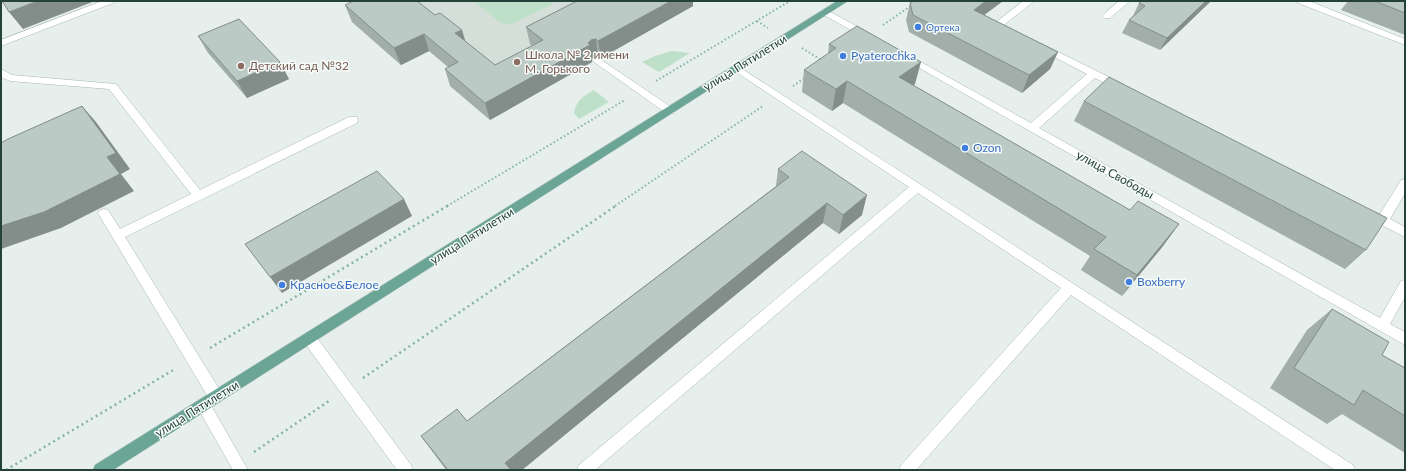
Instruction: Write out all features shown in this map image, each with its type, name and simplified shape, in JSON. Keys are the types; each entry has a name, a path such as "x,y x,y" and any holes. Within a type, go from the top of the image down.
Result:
{"main road":[{"name":"улица Пятилетки","path":"100,470 843,1"}],"street":[{"path":"1,43 110,1"},
{"path":"1019,35 998,25 1029,1"},
{"path":"1107,16 1125,1"},
{"path":"1301,1 1405,42"},
{"path":"826,12 881,43"},
{"path":"1032,42 1129,91"},
{"name":"улица Свободы","path":"895,51 1405,339"},
{"path":"597,60 670,111"},
{"path":"736,68 1348,470"},
{"path":"1,72 10,78 112,86 198,195"},
{"path":"1032,128 1094,73"},
{"path":"118,235 353,120"},
{"path":"1383,220 1405,183"},
{"path":"584,470 917,187"},
{"path":"1362,210 1405,232"},
{"path":"104,212 216,397"},
{"path":"1382,326 1405,285"},
{"path":"906,470 1070,288"},
{"path":"309,338 406,470"},
{"path":"203,405 239,467"}],"path":[{"path":"6,470 790,1"},
{"path":"867,35 918,1"},
{"path":"821,67 827,63"},
{"path":"239,467 346,389 809,75"}],"shaded area":[{"name":"Школа № 2 имени М. Горького","path":"356,1 686,1 693,6 490,120 450,86 463,79 429,51 401,65 352,22 370,13"}],"green space":[{"path":"474,1 552,1 551,5 512,24 501,23"},
{"path":"672,51 690,53 659,72 642,62 655,56"},
{"path":"594,90 609,102 579,119 574,113 576,105 583,97"}],"building":[{"path":"2,1 38,1 9,12"},
{"path":"353,1 417,1 435,15 440,13 462,30 455,33 495,65 543,40 526,27 577,1 671,1 598,41 596,39 591,40 588,43 590,45 485,103 445,69 458,62 424,34 394,48 345,5"},
{"path":"914,1 986,1 974,10 1058,52 1029,75 913,15 910,3"},
{"path":"1142,1 1206,1 1167,38 1129,20 1145,6 1139,3"},
{"path":"1375,1 1405,1 1405,13"},
{"path":"239,19 280,62 237,81 198,36"},
{"path":"857,26 921,62 899,77 1130,210 1138,201 1179,224 1137,275 1094,249 1106,237 847,81 836,89 804,70 836,48 829,44"},
{"path":"1109,77 1387,218 1366,250 1084,101"},
{"path":"82,106 116,153 107,157 120,174 44,212 1,226 1,143"},
{"path":"802,151 867,195 843,215 827,203 505,463 511,470 448,470 421,436 457,409 467,421 789,177 778,169"},
{"path":"377,171 404,199 270,277 245,244"},
{"path":"1332,309 1389,342 1382,355 1405,368 1405,416 1363,390 1354,405 1294,368"}],"place":[{"name":"Ортека","path":"918,27"},
{"name":"Pyaterochka","path":"843,56"},
{"name":"Школа № 2 имени М. Горького","path":"517,62"},
{"name":"Детский сад №32","path":"241,66"},
{"name":"Ozon","path":"965,148"},
{"name":"Boxberry","path":"1129,282"},
{"name":"Красное&Белое","path":"282,285"}]}
